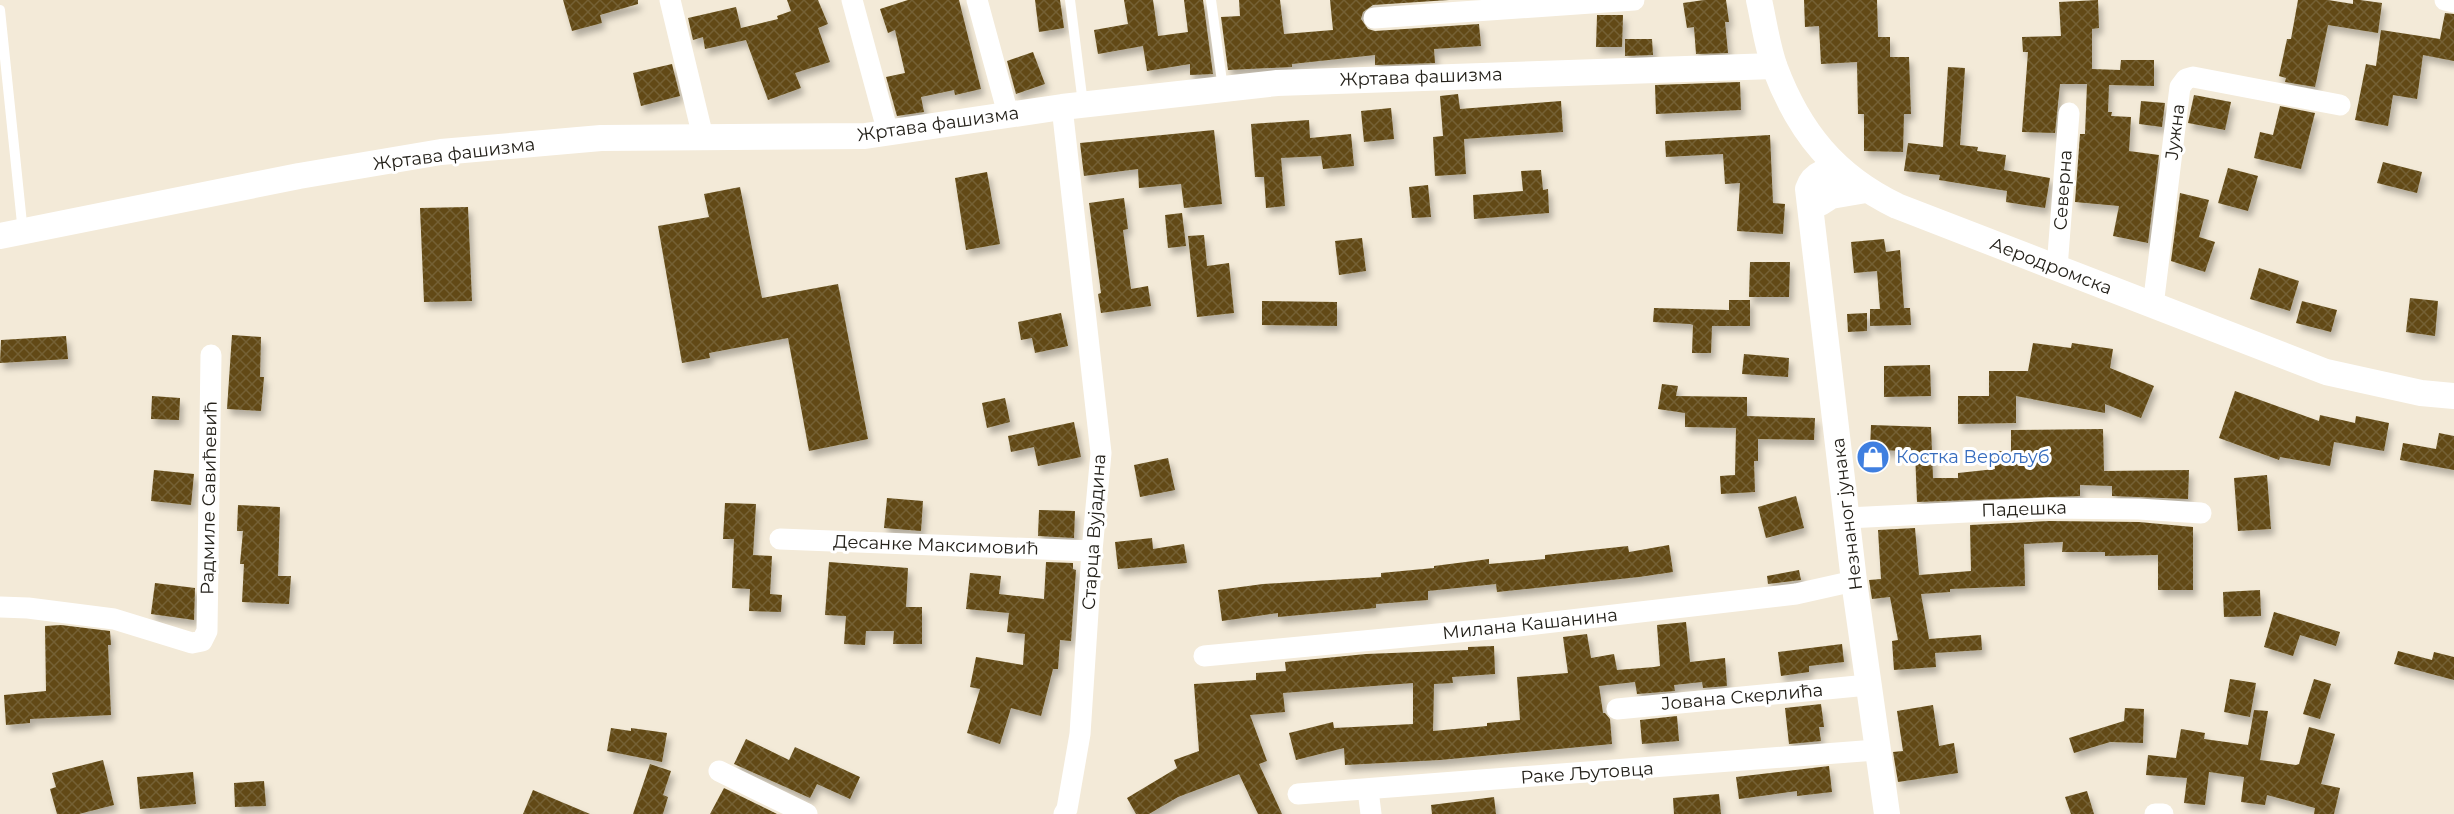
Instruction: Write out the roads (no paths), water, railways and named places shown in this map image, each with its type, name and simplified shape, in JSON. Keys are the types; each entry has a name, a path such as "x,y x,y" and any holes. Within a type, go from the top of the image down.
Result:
{"street":[{"path":"670,0 703,137"},
{"path":"852,0 888,133"},
{"path":"977,0 1008,114"},
{"path":"1374,18 1634,0"},
{"name":"Аеродромска","path":"1759,0 1774,66 1794,111 1829,164 1866,190 1897,207 2326,372 2421,393 2454,396"},
{"path":"2445,0 2454,2"},
{"name":"Жртава фашизма","path":"12,235 299,176 441,152 601,138 865,136 1008,114 1289,82 1774,66"},
{"name":"Јужна","path":"2153,306 2180,87 2186,80 2193,77 2340,105"},
{"name":"Старца Вујадина","path":"1064,814 1067,809 1080,734 1101,453 1072,106"},
{"name":"Незнаног јунака","path":"1794,111 1800,131 1812,202 1854,581 1876,750 1887,814"},
{"name":"Северна","path":"2057,268 2068,112"},
{"path":"1829,164 1812,179 1812,202 1866,190"},
{"name":"Радмиле Савићевић","path":"0,607 28,608 114,619 192,643 202,641 207,631 211,355"},
{"name":"Падешка","path":"1847,518 2049,508 2139,509 2201,513"},
{"name":"Десанке Максимовић","path":"780,539 1092,551"},
{"name":"Милана Кашанина","path":"1204,656 1513,627 1796,594 1854,581"},
{"name":"Јована Скерлића","path":"1617,709 1868,685"},
{"name":"Раке Љутовца","path":"1298,794 1876,750"},
{"path":"719,771 807,814"},
{"path":"1368,790 1371,814"},
{"path":"2155,814 2163,814"}],"lane":[{"path":"1070,0 1072,106"},
{"path":"1212,0 1223,89"},
{"path":"0,10 12,235"}],"place":[{"name":"Костка Верољуб","path":"1873,457"}]}
